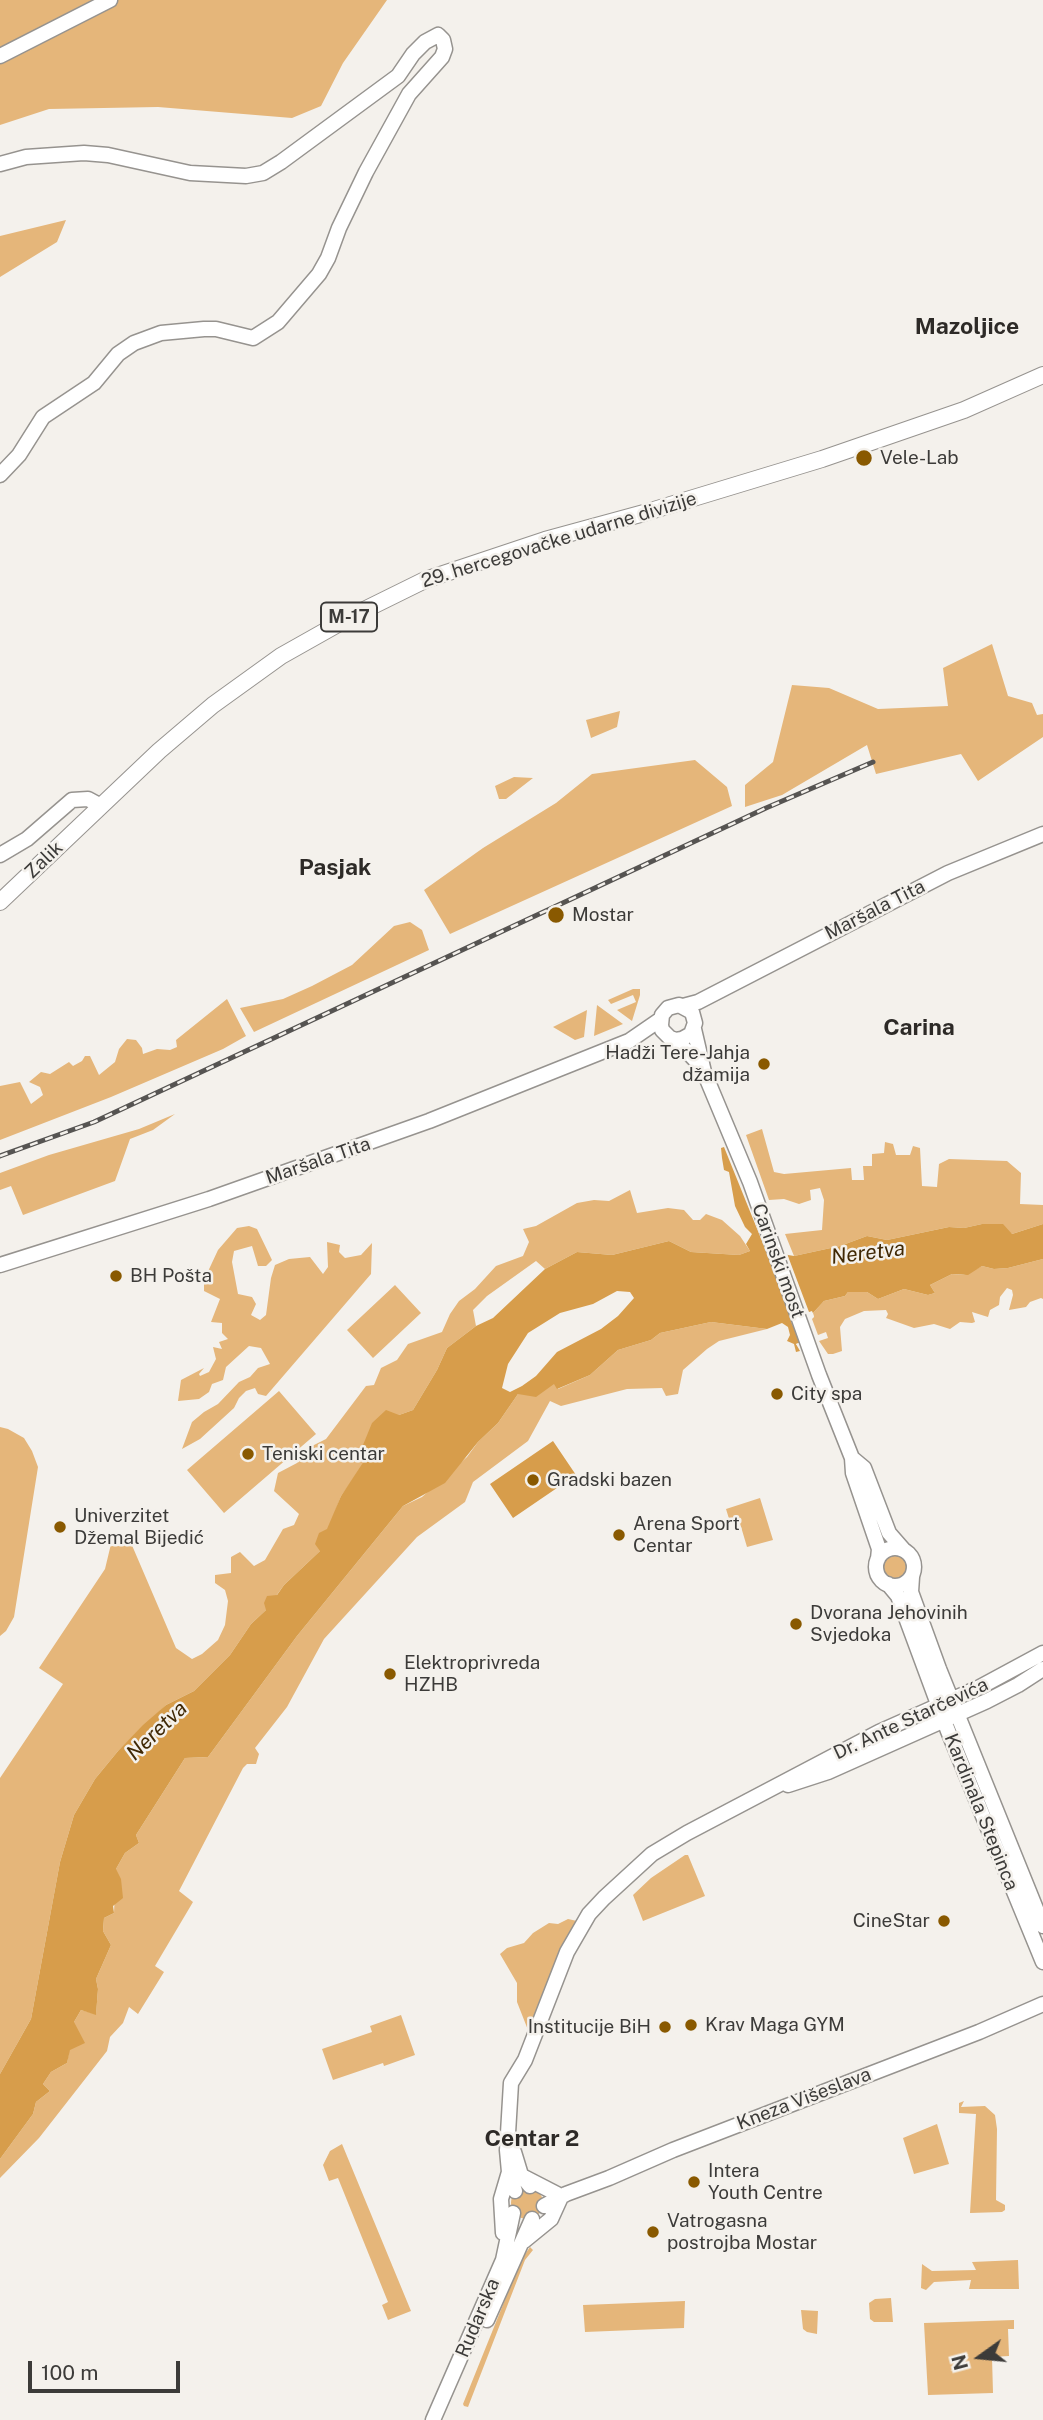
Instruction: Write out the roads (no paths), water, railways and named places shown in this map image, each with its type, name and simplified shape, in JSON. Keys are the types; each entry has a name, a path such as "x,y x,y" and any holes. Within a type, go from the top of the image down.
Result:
{"main road":[{"name":"29. hercegovačke udarne divizije","path":"89,818 159,751 243,683 312,638 402,591 524,547 822,459 964,410 1043,375"},
{"name":"Zalik","path":"0,902 89,818"}],"street":[{"path":"0,56 110,0"},
{"path":"0,164 26,157 84,153 108,155 190,173 246,176 263,173 398,76 412,54 425,42 438,35 443,40 445,50 442,57 409,94 361,182 319,274 278,322 253,338 204,329 161,333 134,343 118,354 94,383 43,417 19,455 0,475"},
{"path":"0,855 27,839 72,800 94,800 102,806"},
{"path":"62,807 73,806 89,818"},
{"name":"Maršala Tita","path":"682,1006 712,995 948,873 1043,834"},
{"name":"Maršala Tita","path":"694,1023 712,995"},
{"path":"668,1008 688,1008 694,1023 704,1072 694,1057 662,1030 661,1019 668,1008"},
{"name":"Maršala Tita","path":"0,1265 209,1199 393,1134 629,1041 661,1019"},
{"path":"673,1039 687,1037 694,1023"},
{"name":"Maršala Tita","path":"629,1041 673,1039"},
{"name":"Carinski most","path":"704,1072 750,1182 852,1458"},
{"path":"852,1458 864,1468 889,1533 912,1558 912,1577 901,1585 888,1584 879,1577 879,1549 853,1473 852,1458"},
{"path":"877,1559 885,1550 897,1547 903,1549"},
{"name":"Kardinala Stepinca","path":"912,1577 911,1591 945,1702 1043,1962"},
{"name":"Kardinala Stepinca","path":"888,1584 898,1596 945,1702"},
{"name":"Dr. Ante Starčevića","path":"503,2260 501,2199 529,2186 507,2127 511,2083 520,2070 565,1955 589,1914 652,1854 687,1833 779,1786 790,1777 1043,1653"},
{"name":"Dr. Ante Starčevića","path":"779,1786 797,1784 828,1772 1005,1692 1043,1669"},
{"name":"Kardinala Stepinca","path":"950,1716 1043,1926"},
{"name":"Kneza Višeslava","path":"529,2186 561,2195 979,2032 1043,2004"},
{"path":"518,2247 551,2219 561,2195 529,2186"},
{"name":"Rudarska","path":"433,2420 503,2260 513,2213 510,2204 515,2191 529,2186 541,2213 532,2219 518,2247 443,2420"},
{"path":"513,2213 520,2218 532,2219"}],"water":[{"name":"Neretva","path":"724,1147 766,1251 794,1256 840,1246 867,1236 887,1240 949,1227 964,1228 982,1224 1003,1224 1012,1234 1043,1224 1043,1259 1008,1268 982,1266 968,1275 952,1274 930,1285 935,1293 928,1295 904,1289 878,1299 867,1292 848,1292 845,1296 824,1301 796,1325 802,1342 796,1344 800,1351 796,1352 794,1344 787,1341 790,1335 788,1327 782,1323 767,1329 711,1322 660,1333 651,1340 618,1350 590,1375 557,1389 554,1384 536,1397 518,1394 498,1423 478,1442 445,1483 403,1506 297,1636 208,1757 185,1758 136,1835 139,1843 125,1853 116,1869 121,1879 123,1898 113,1906 114,1913 104,1918 103,1931 111,1945 96,1979 96,2015 81,2010 74,2022 85,2043 70,2050 67,2063 51,2072 43,2084 50,2091 36,2102 33,2114 0,2159 0,2074 31,2019 60,1862 74,1815 95,1779 143,1725 166,1705 194,1691 230,1655 251,1624 266,1610 264,1603 267,1596 277,1595 320,1551 315,1544 319,1533 327,1529 341,1496 370,1452 363,1445 372,1423 386,1410 399,1415 413,1410 447,1348 476,1326 493,1318 545,1269 577,1252 612,1255 669,1241 691,1252 739,1255 750,1251 746,1244 752,1234 745,1227 735,1206 729,1172 724,1170 721,1148","holes":["617,1291 630,1292 634,1298 618,1316 601,1329 557,1352 536,1376 522,1386 510,1392 502,1388 508,1364 528,1333 560,1313 593,1304"]},
{"name":"Gradski bazen","path":"553,1441 576,1475 513,1518 490,1484"}],"railway":[{"path":"0,1156 94,1122 766,808 873,762"}],"place":[{"name":"Vele-Lab","path":"864,458"},
{"name":"Mostar","path":"556,915"},
{"name":"Hadži Tere-Jahja džamija","path":"764,1064"},
{"name":"BH Pošta","path":"116,1276"},
{"name":"City spa","path":"777,1394"},
{"name":"Teniski centar","path":"248,1454"},
{"name":"Gradski bazen","path":"533,1480"},
{"name":"Univerzitet Džemal Bijedić","path":"60,1527"},
{"name":"Arena Sport Centar","path":"619,1535"},
{"name":"Dvorana Jehovinih Svjedoka","path":"796,1624"},
{"name":"Elektroprivreda HZHB","path":"390,1674"},
{"name":"CineStar","path":"944,1921"},
{"name":"Krav Maga GYM","path":"691,2025"},
{"name":"Institucije BiH","path":"665,2027"},
{"name":"Intera Youth Centre","path":"694,2182"},
{"name":"Vatrogasna postrojba Mostar","path":"653,2232"}],"district":[{"name":"Mazoljice","path":"967,327"},
{"name":"Pasjak","path":"335,868"},
{"name":"Carina","path":"919,1028"},
{"name":"Centar 2","path":"532,2139"}]}
